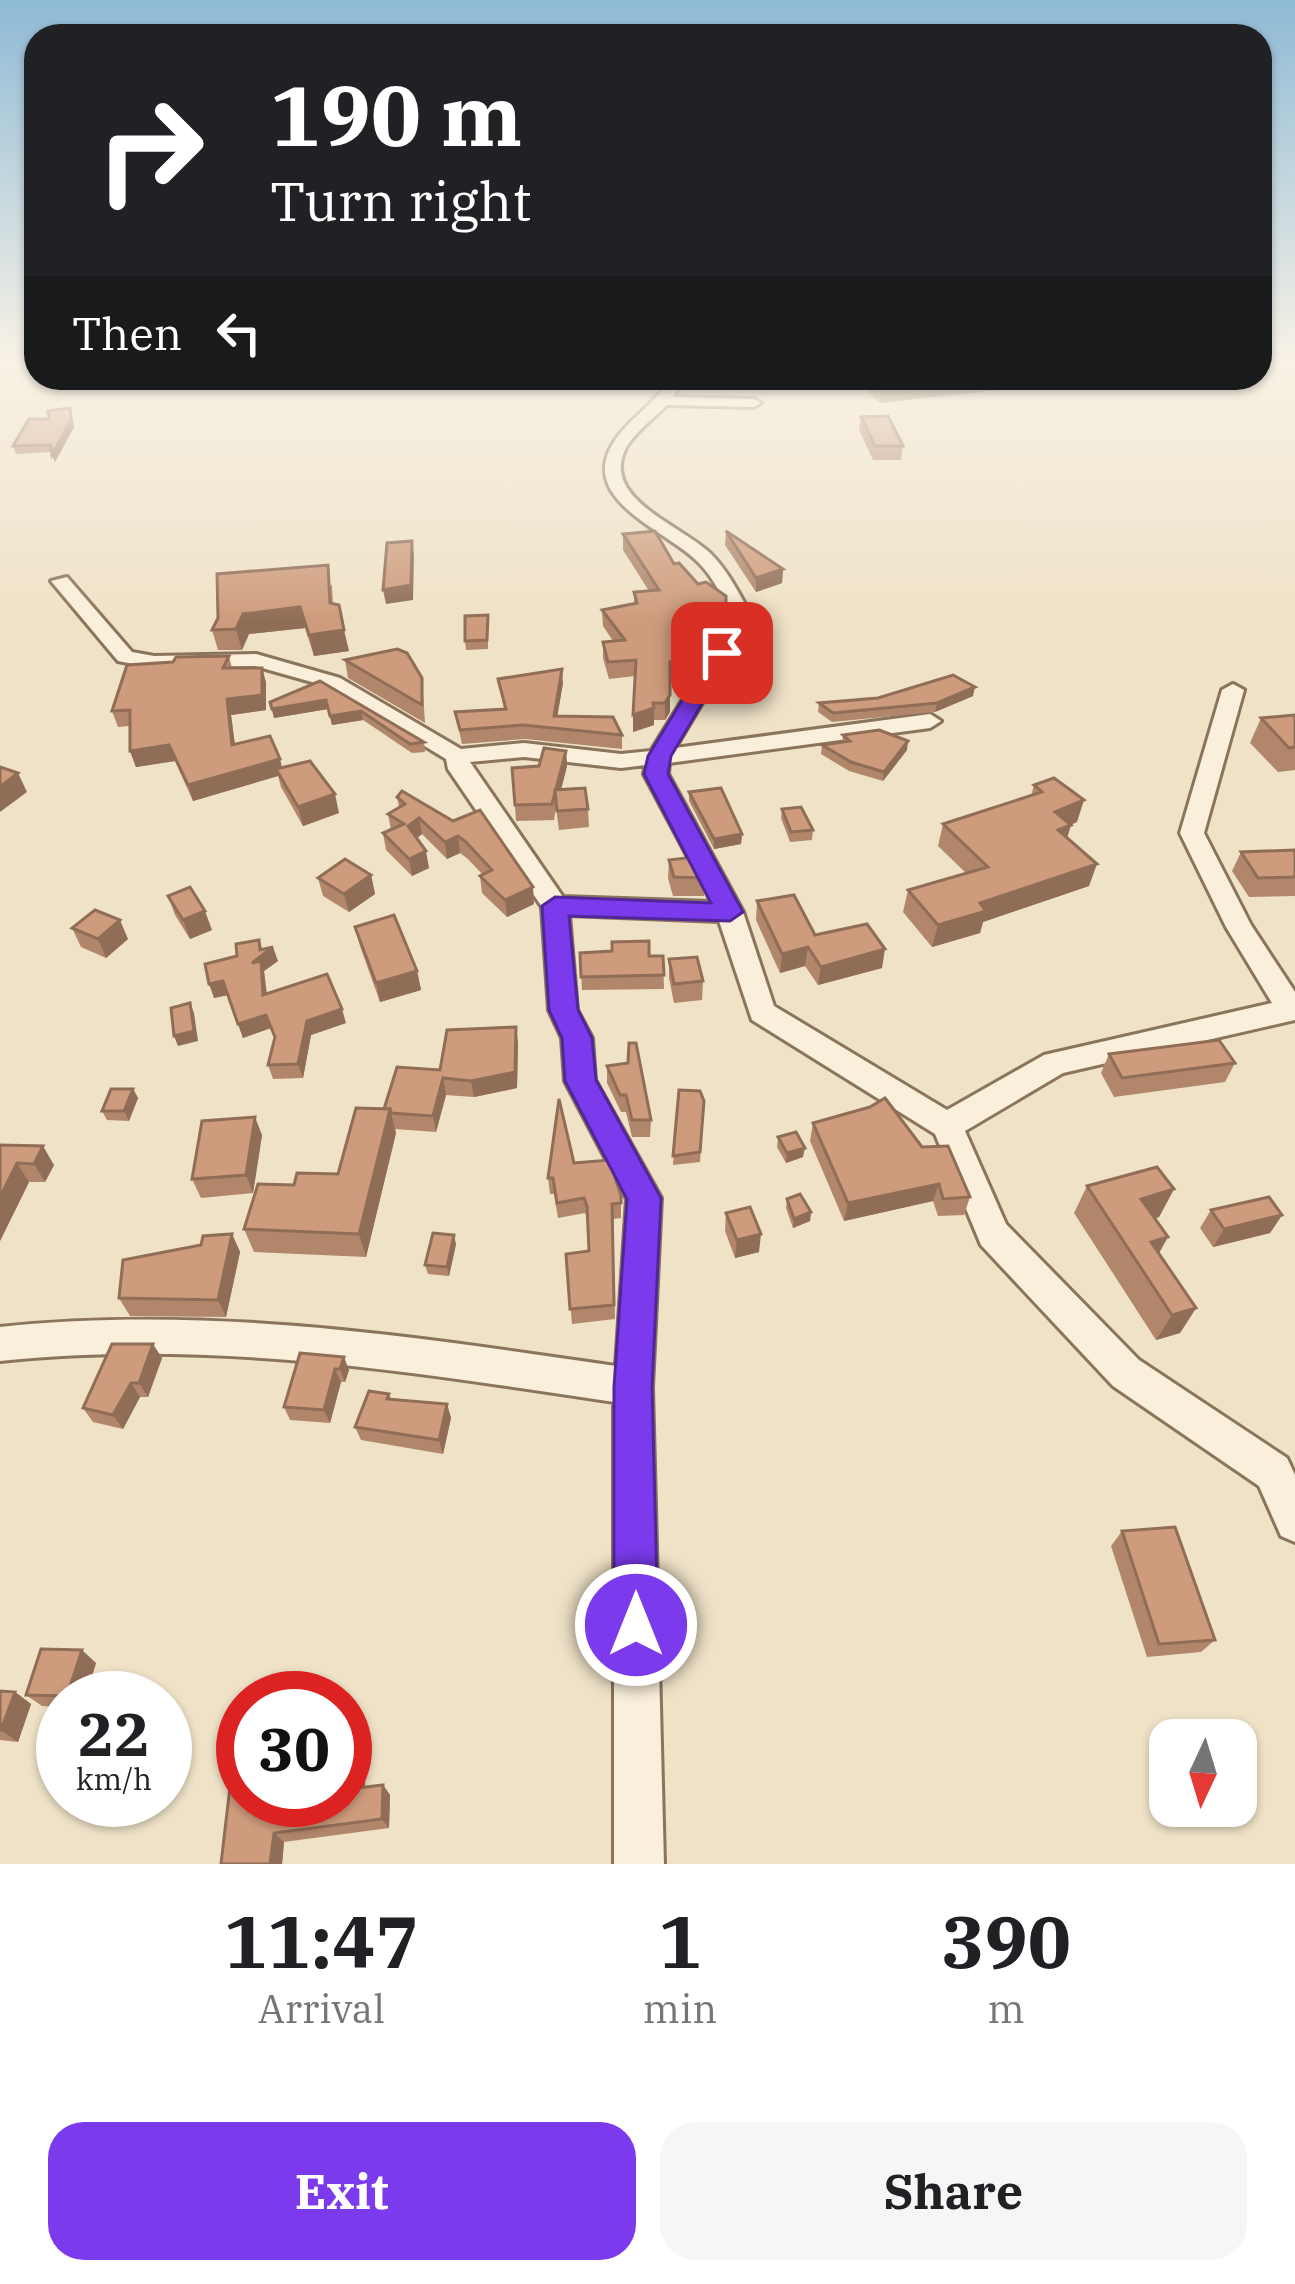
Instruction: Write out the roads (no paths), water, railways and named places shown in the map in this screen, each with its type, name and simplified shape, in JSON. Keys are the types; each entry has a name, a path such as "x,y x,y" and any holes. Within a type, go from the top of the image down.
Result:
{"street":[{"path":"621,447 612,468 618,492 706,558 743,618 659,756 656,774 730,912 762,1012 947,1126 993,1234 1126,1373 1273,1472 1295,1522"},
{"path":"60,580 125,657 154,662 256,660 333,682 457,756 524,750 621,761 930,721"},
{"path":"947,1126 1055,1063 1293,1008 1239,928 1192,832 1234,690"},
{"path":"457,756 460,769 555,906 563,1010 577,1038 580,1081 644,1198 633,1387 639,1864"},
{"path":"555,906 730,912"},
{"path":"0,1344 64,1334 274,1335 633,1387"}]}
